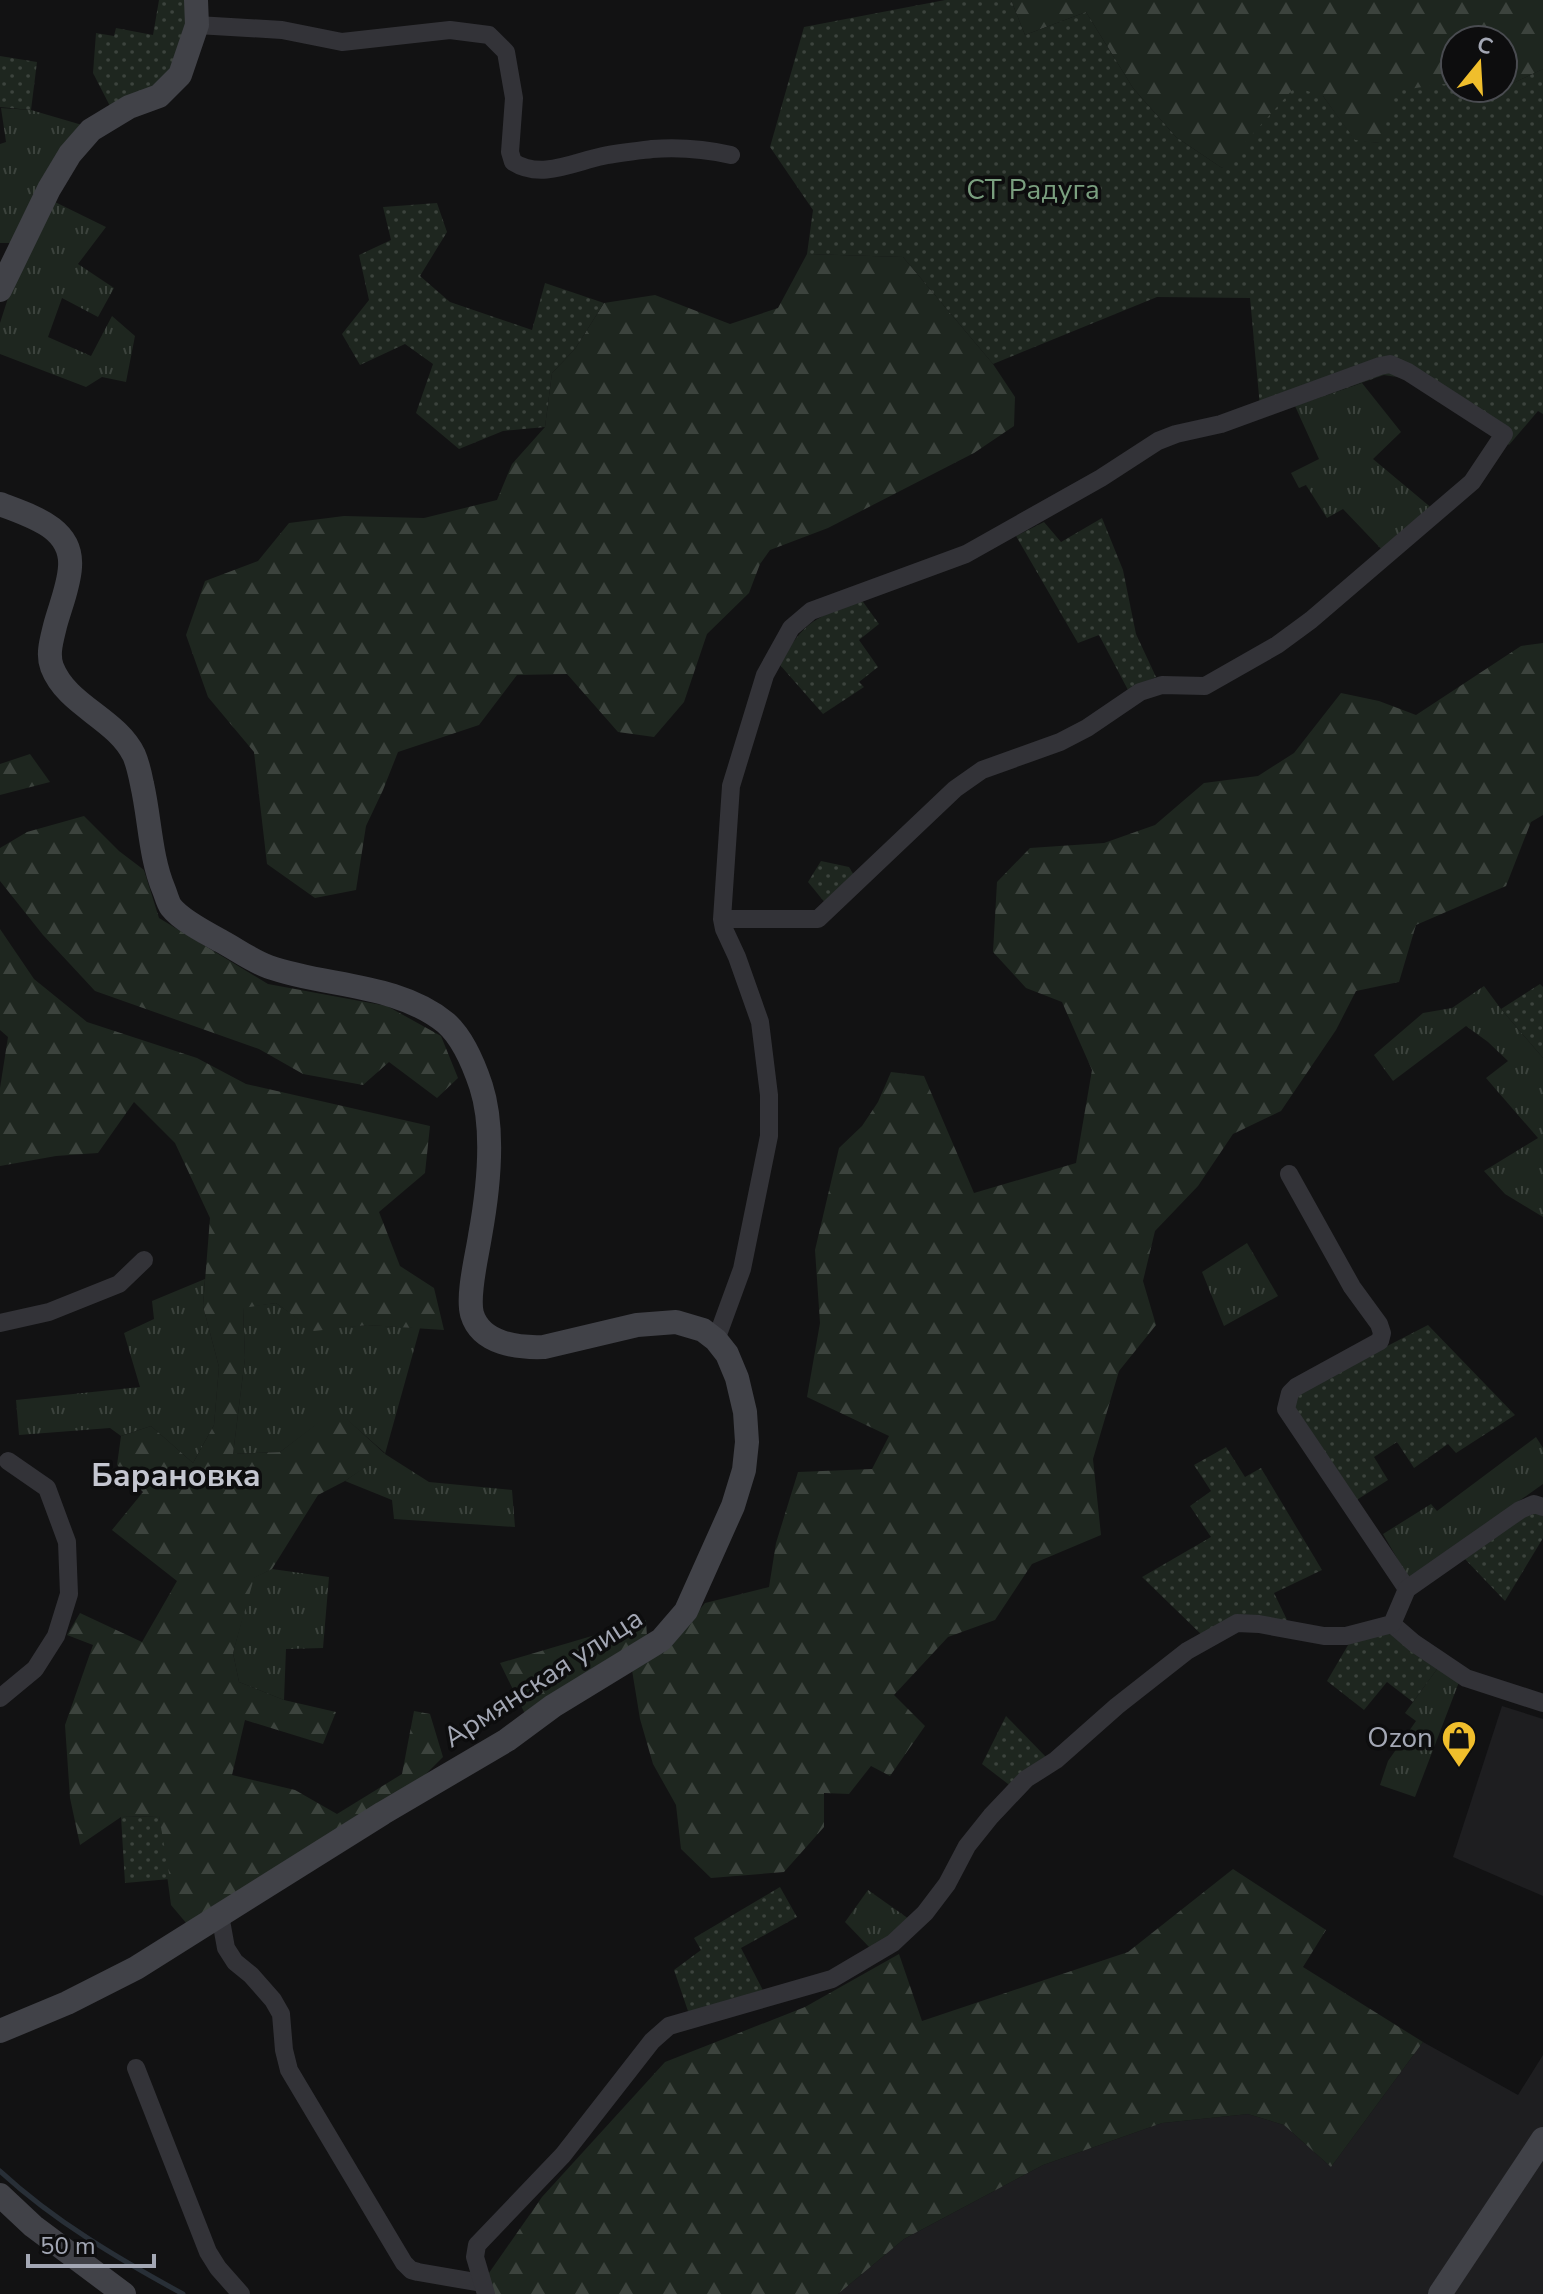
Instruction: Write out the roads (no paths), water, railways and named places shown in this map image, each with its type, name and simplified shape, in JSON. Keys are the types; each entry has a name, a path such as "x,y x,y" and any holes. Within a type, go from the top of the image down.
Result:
{"street":[{"path":"0,290 49,189 70,154 91,130 129,107 159,96 180,75 197,25 196,0"},
{"path":"197,25 282,30 342,42 450,30 489,35 506,52 514,98 510,152 513,162 523,168 552,170 603,156 654,149 705,149 731,155"},
{"path":"0,504 56,530 69,553 70,568 52,639 51,666 69,692 127,742 136,759 148,809 158,875 171,907 200,930 268,966 411,1002 448,1024 462,1045 475,1069 488,1119 485,1213 473,1280 472,1313 479,1327 491,1337 528,1348 637,1325 676,1322 703,1330 716,1340 742,1269 769,1136 769,1095 760,1022 722,919 731,786 765,675 791,628 811,611 966,554 1101,478 1158,441 1221,424 1380,366 1390,364 1408,372 1504,434 1466,488 1320,613 1277,645 1205,686 1162,685 1140,692 1074,735 982,770 955,789 818,919 722,919"},
{"path":"1289,1174 1352,1287 1379,1324 1382,1333 1380,1341 1296,1387 1290,1393 1286,1409 1407,1589"},
{"path":"0,1323 49,1312 119,1284 144,1260"},
{"name":"Армянская улица","path":"0,2031 67,2003 136,1968 383,1813 507,1740 553,1706 661,1640 686,1611 733,1506 744,1470 747,1442 745,1412 737,1378 727,1354 716,1340"},
{"path":"0,1698 35,1669 56,1636 69,1594 67,1542 47,1488 8,1461"},
{"path":"1392,1624 1407,1589 1520,1510 1534,1504 1543,1507"},
{"path":"484,2289 475,2257 477,2245 563,2155 652,2041 669,2026 832,1979 893,1943 925,1913 947,1884 967,1846 1026,1779 1056,1760 1117,1706 1199,1644 1237,1623 1324,1636 1346,1636 1392,1624"},
{"path":"1392,1624 1466,1678 1543,1703"},
{"path":"220,1915 226,1948 235,1962 273,2000 281,2014 289,2070 404,2263 411,2270 484,2289"},
{"path":"136,2068 208,2252 241,2294"},
{"path":"1440,2294 1543,2139"},
{"path":"0,2195 33,2226 124,2294"}],"waterway":[{"path":"0,2171 42,2206 88,2238 183,2294"}],"place":[{"name":"Ozon","path":"1459,1769"}],"district":[{"name":"Барановка","path":"176,1475"}],"park label":[{"name":"СТ Радуга","path":"1033,190"}]}
